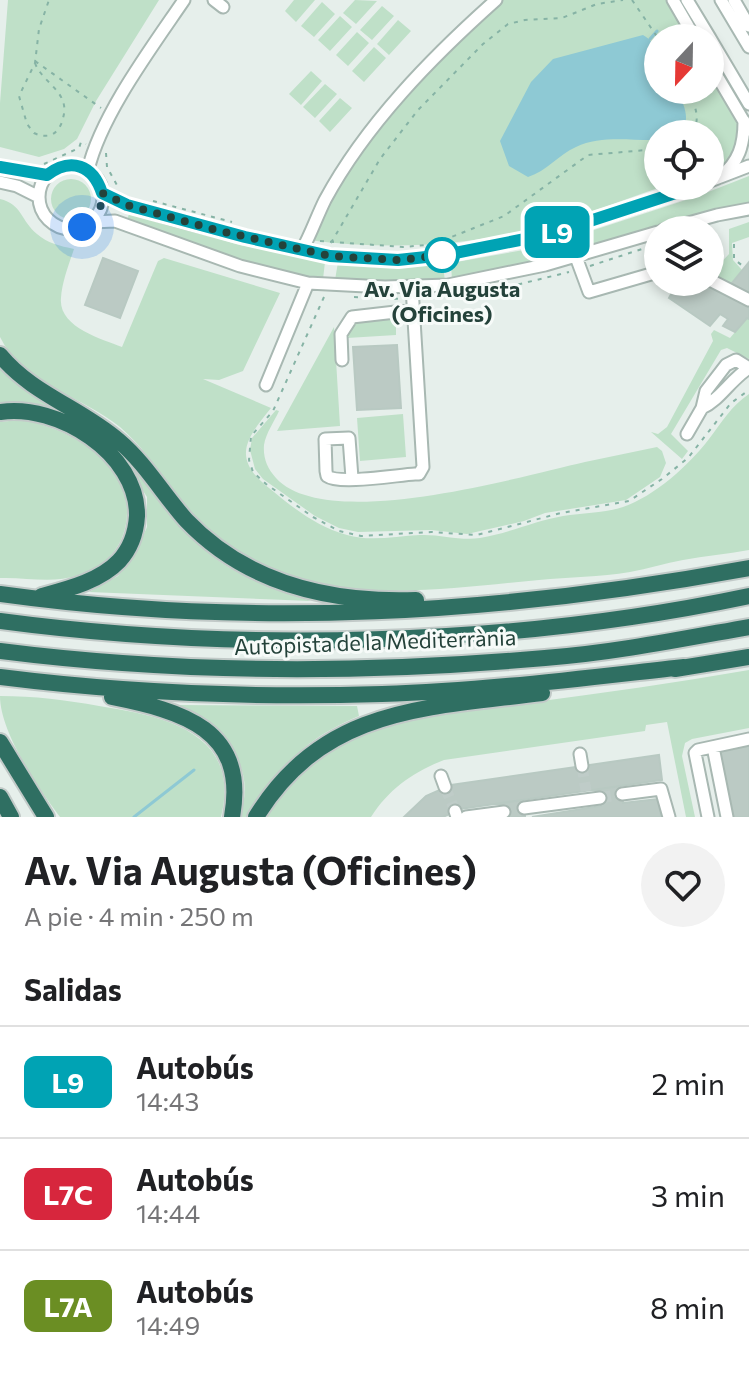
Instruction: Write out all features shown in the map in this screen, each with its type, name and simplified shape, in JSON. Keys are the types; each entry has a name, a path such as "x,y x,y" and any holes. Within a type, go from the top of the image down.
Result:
{"highway":[{"path":"0,355 29,383 102,427 120,442 200,534 250,569 297,588 355,599 534,599"},
{"path":"0,412 19,411 46,416 87,436 119,464 136,498 135,530 119,560 98,576 33,599"},
{"path":"0,594 221,613 305,615 446,609 691,579 749,568"},
{"name":"Autopista de la Mediterrània","path":"0,621 100,632 210,638 401,637 580,622 749,596"},
{"name":"Autopista de la Mediterrània","path":"0,651 177,668 348,670 546,658 749,627"},
{"path":"0,677 64,685 203,694 383,694 501,687 749,657"},
{"path":"256,817 283,779 304,759 327,742 371,721 419,710 587,688 684,667"},
{"path":"64,685 158,706 199,723 223,749 230,764 235,798 232,817"},
{"path":"0,742 46,817"},
{"path":"0,756 32,817"},
{"path":"0,797 11,817"}],"street":[{"path":"88,170 93,149 138,67 184,0"},
{"path":"305,245 326,200 365,138 415,79 496,0"},
{"path":"673,0 687,24"},
{"path":"687,0 702,24"},
{"path":"721,0 749,47"},
{"path":"734,0 747,22"},
{"path":"724,62 749,104"},
{"path":"724,88 746,125 740,153 734,166 724,173"},
{"path":"0,167 56,169 93,149"},
{"path":"67,165 88,170 97,179 102,193 102,207 92,222"},
{"path":"724,176 749,166"},
{"path":"43,170 39,197 46,218 56,225 69,229 92,222 115,221 213,257 308,283 412,287 448,285 576,257 644,236"},
{"path":"0,182 39,197"},
{"path":"102,193 127,205 172,218 305,245 330,256 398,260 445,255 550,234 654,200"},
{"path":"721,216 749,209"},
{"path":"576,257 589,292 644,276"},
{"path":"266,385 308,283"},
{"path":"352,478 422,471 412,287"},
{"path":"724,287 749,300"},
{"path":"342,360 341,334 352,317 413,310"},
{"path":"687,434 702,408 706,391 726,365 736,360 749,368 702,408"},
{"path":"708,817 694,759 698,750 749,739"},
{"path":"713,747 727,817"},
{"path":"622,794 661,789 667,817"},
{"path":"524,808 591,796"},
{"path":"459,815 504,812"}],"path":[{"path":"35,62 38,71 54,85 63,99 65,113 62,123 56,133 49,135 34,133 21,108 19,96 35,62 39,29 49,0"},
{"path":"331,243 380,159 446,78 483,44 508,24 562,18 597,4 623,0"},
{"path":"632,0 648,24"},
{"path":"35,62 111,115"},
{"path":"43,170 79,148 81,142 106,153 107,167 119,189"},
{"path":"444,244 449,238 504,216 588,155 644,150"},
{"path":"142,198 238,223"},
{"path":"305,245 331,243 403,247 457,242"},
{"path":"734,244 734,259 744,267"},
{"path":"325,296 273,411 251,436 249,460 253,472 266,484 313,517 339,531 361,536 431,532 477,535 561,513 629,501 688,458 731,403 749,390"}],"green space":[{"path":"8,0 159,0 96,101 77,139 64,149 39,157 0,147"},
{"path":"294,0 315,0 296,22 285,11"},
{"path":"355,0 377,1 356,24 343,13"},
{"path":"496,0 673,0 687,24 644,24 644,104 724,104 724,87 744,121 744,136 724,166 724,120 644,120 644,193 556,223 483,239 425,245 367,245 308,240 365,138"},
{"path":"322,2 335,14 314,37 301,26"},
{"path":"382,6 394,16 372,40 360,30"},
{"path":"340,16 352,27 330,51 318,40"},
{"path":"398,20 411,31 389,55 377,44"},
{"path":"357,32 369,43 348,66 336,55"},
{"path":"374,47 386,58 364,82 352,71"},
{"path":"311,71 322,81 301,105 289,94"},
{"path":"325,84 337,94 315,118 303,107"},
{"path":"340,98 352,108 330,132 319,121"},
{"path":"749,176 749,202 700,216 644,216 644,232 551,259 548,245 686,200 724,200 724,186"},
{"path":"71,179 85,185 91,199 85,213 71,219 57,213 51,199 57,185"},
{"path":"0,199 13,205 41,237 74,249 61,298 66,317 93,336 122,347 158,261 164,258 280,293 243,371 219,380 203,379 271,408 249,439 246,458 250,467 257,477 287,502 325,527 365,538 428,535 472,539 553,518 623,507 659,488 681,469 732,409 749,394 749,550 619,574 426,590 349,588 312,582 276,570 242,553 203,523 120,427 38,378 10,353 0,337"},
{"path":"130,211 236,244 325,262 323,279 252,265 127,220"},
{"path":"749,222 749,237 732,243 733,260 742,270 732,283 724,279 724,259 729,254 729,229"},
{"path":"535,248 540,264 452,281 451,263"},
{"path":"338,262 404,266 443,264 445,282 335,280"},
{"path":"396,318 396,335 347,338 347,328 357,321"},
{"path":"747,318 749,359 727,348 721,350 671,434 688,451 682,459 651,432 658,434 667,427 713,341 711,334 714,330 730,338"},
{"path":"334,327 340,426 277,431"},
{"path":"0,368 14,382 53,404 52,408 0,403"},
{"path":"276,410 279,411 264,445 270,470 276,478 301,494 336,501 424,496 657,447 666,463 660,477 626,500 545,513 467,534 431,530 358,532 339,528 315,516 263,479 255,469 250,450 252,438"},
{"path":"403,414 406,457 360,461 357,418"},
{"path":"19,420 40,424 81,442 114,473 123,491 127,512 120,542 106,560 86,572 59,579 0,578 0,422"},
{"path":"133,464 176,520 216,559 255,581 311,601 89,592 118,576 136,552 147,527 147,497 128,468"},
{"path":"749,670 749,728 685,743 682,756 695,817 686,817 667,722 646,725 645,731 444,760 403,782 371,817 266,817 284,792 316,761 355,737 394,723"},
{"path":"0,696 50,699 123,710 171,723 192,733 209,747 220,765 224,788 221,817 60,817 13,742"},
{"path":"177,705 357,706 359,716 321,735 307,746 284,769 249,817 239,817 244,799 244,781 232,749 208,723"}],"water":[{"path":"643,35 644,104 683,104 686,120 644,120 644,140 586,143 528,177 509,166 500,141 531,82 553,59"}],"building":[{"path":"103,258 138,271 120,318 85,305"},
{"path":"749,262 749,294 732,283"},
{"path":"724,290 749,308 749,319 735,332 723,326 728,319 720,314 710,326 669,298 724,296"},
{"path":"397,345 401,408 357,410 353,347"},
{"path":"749,746 749,817 733,817 719,752"},
{"path":"659,755 662,780 460,809 443,817 404,817 426,796 451,785"},
{"path":"621,786 623,803 658,799 661,817 532,817 601,806 599,789"},
{"path":"524,800 525,817 505,817 502,803"}],"waterway":[{"path":"134,817 194,770"}],"tunnel":[{"path":"582,766 586,791"},
{"path":"445,787 455,811"},
{"path":"600,798 622,794"}],"bus line":[{"name":"L9","path":"0,167 47,175 67,165 80,166 97,179 102,193 127,205 216,230 330,256 398,260 445,255 550,234 658,200"}],"place":[{"name":"Av. Via Augusta (Oficines)","path":"442,255"}],"route":[{"path":"82,227 92,222 102,207 102,193 127,205 216,230 330,256 398,260 445,255 442,255"}]}
